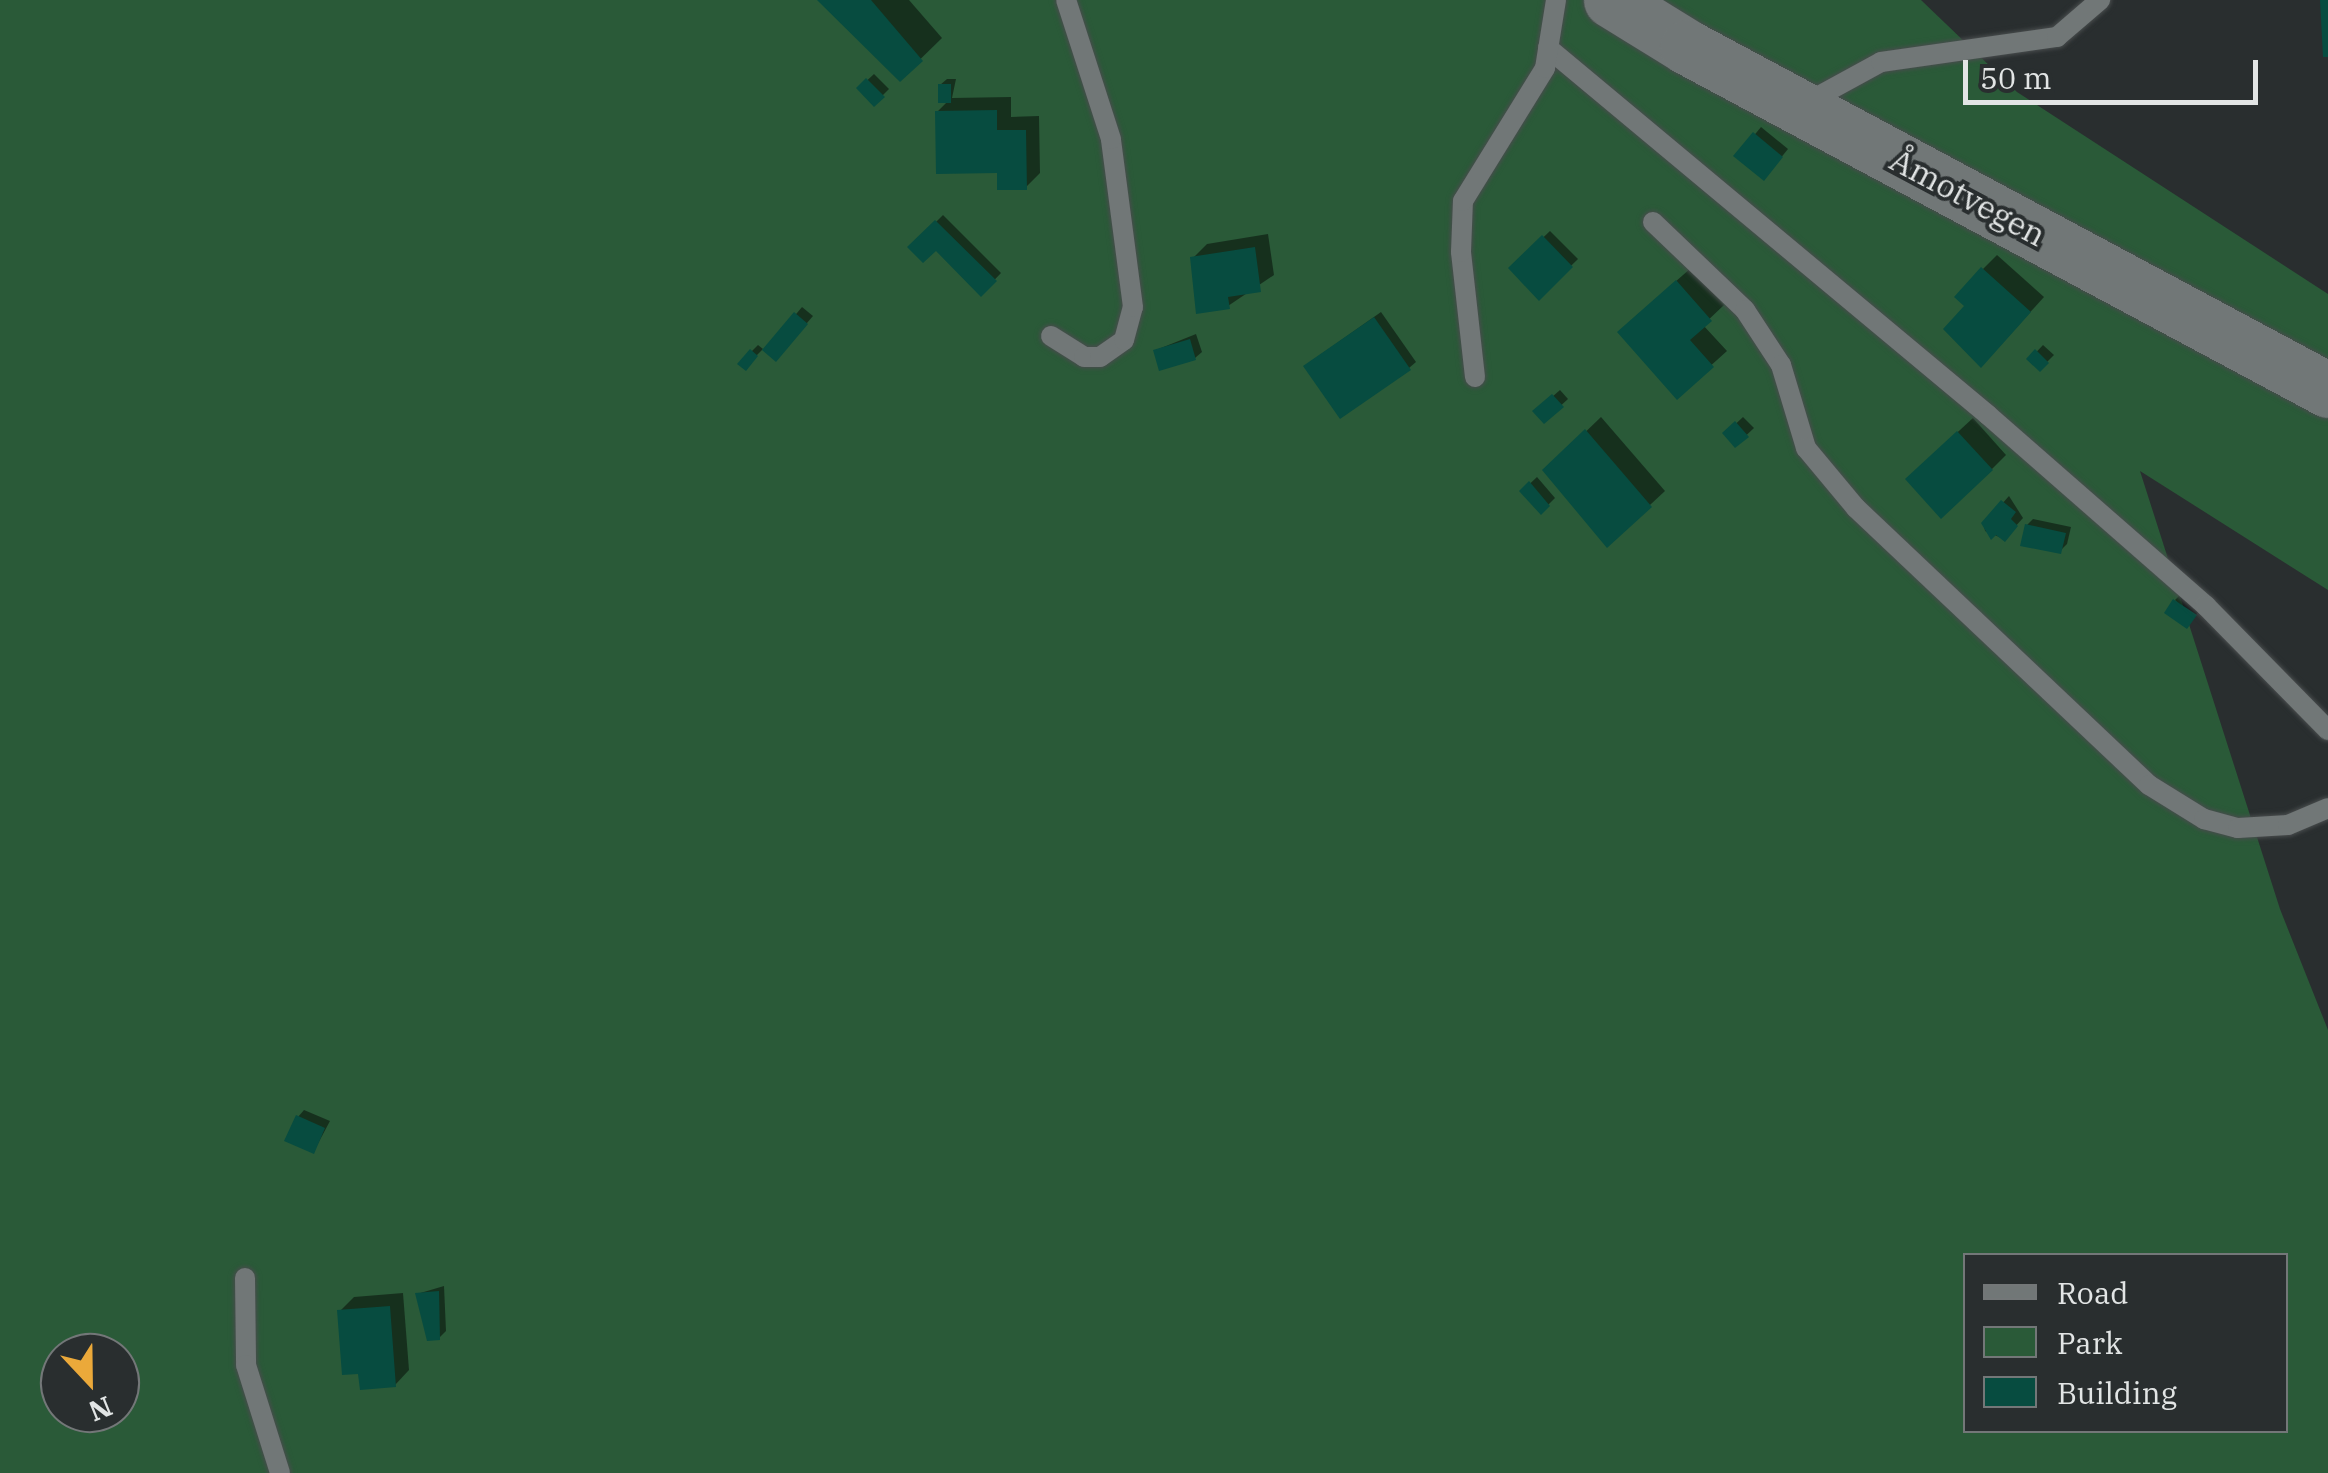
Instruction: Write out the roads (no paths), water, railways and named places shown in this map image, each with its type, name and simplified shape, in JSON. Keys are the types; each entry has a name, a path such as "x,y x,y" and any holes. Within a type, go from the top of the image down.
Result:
{"main road":[{"name":"Åmotvegen","path":"1611,0 1800,108 2328,390"}],"lane":[{"path":"1051,336 1084,358 1100,356 1124,340 1133,307 1111,139 1066,0"},
{"path":"1475,377 1460,252 1464,201 1544,68 1556,0"},
{"path":"1800,108 1822,90 1881,62 2057,37 2100,0"},
{"path":"1548,48 1988,415 2206,606 2328,730"},
{"path":"1654,222 1745,310 1781,365 1806,448 1856,508 2149,785 2204,819 2238,828 2288,825 2328,808"},
{"path":"245,1278 248,1381 280,1473"}]}
